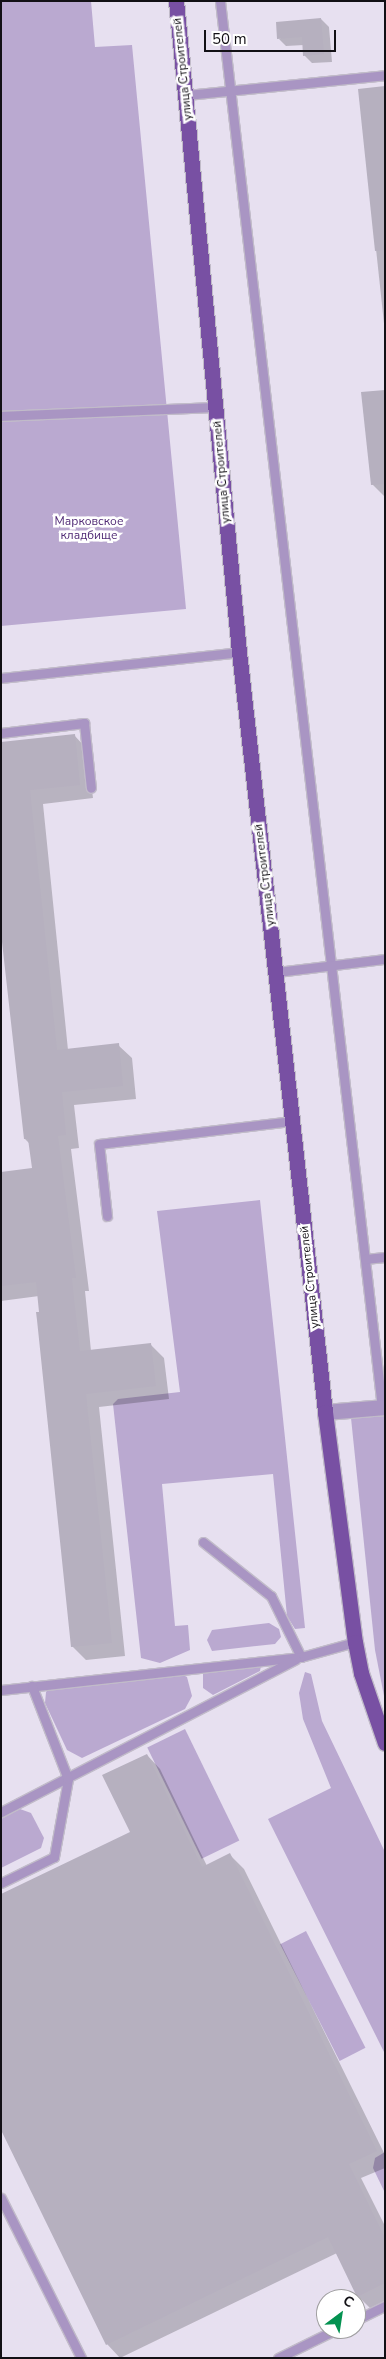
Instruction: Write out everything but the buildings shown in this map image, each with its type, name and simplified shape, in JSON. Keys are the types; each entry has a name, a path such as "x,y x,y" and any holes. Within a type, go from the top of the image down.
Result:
{"main road":[{"name":"улица Строителей","path":"176,1 239,652 277,972 325,1412 355,1642 361,1673 385,1743"}],"street":[{"path":"325,1412 383,1408"}],"lane":[{"path":"220,1 383,1408"},
{"path":"186,95 385,75"},
{"path":"1,416 216,408"},
{"path":"1,678 239,652"},
{"path":"1,733 84,723 90,788"},
{"path":"277,972 385,960"},
{"path":"107,1216 99,1144 293,1121"},
{"path":"365,1259 385,1257"},
{"path":"203,1542 271,1596 301,1657"},
{"path":"1,1690 301,1657 355,1642"},
{"path":"1,1812 301,1657"},
{"path":"1,1883 54,1858 68,1779 32,1686"},
{"path":"1,2198 80,2358"},
{"path":"366,2315 385,2306"},
{"path":"278,2358 317,2339"}],"green space":[{"name":"Марковское кладбище","path":"1,1 91,1 95,47 132,45 186,609 1,626"},
{"path":"260,1200 305,1628 295,1629 287,1616 273,1474 162,1484 175,1626 188,1625 190,1650 160,1663 141,1658 113,1404 118,1399 180,1392 157,1211"},
{"path":"385,1416 385,1701 375,1650 351,1418"},
{"path":"269,1623 279,1629 281,1637 275,1644 212,1651 207,1640 212,1630"},
{"path":"261,1666 260,1671 213,1695 203,1688 203,1673 208,1669"},
{"path":"305,1672 311,1674 322,1721 385,1852 385,2054 268,1819 331,1788 303,1719 299,1693"},
{"path":"179,1673 187,1677 192,1696 185,1709 82,1758 67,1750 45,1703 46,1692 51,1686"},
{"path":"185,1729 239,1840 202,1859 147,1747"},
{"path":"20,1809 31,1813 44,1838 41,1848 1,1868 1,1819"},
{"path":"306,1931 365,2048 340,2061 280,1944"},
{"path":"385,2152 385,2193 373,2168 375,2158"}]}
